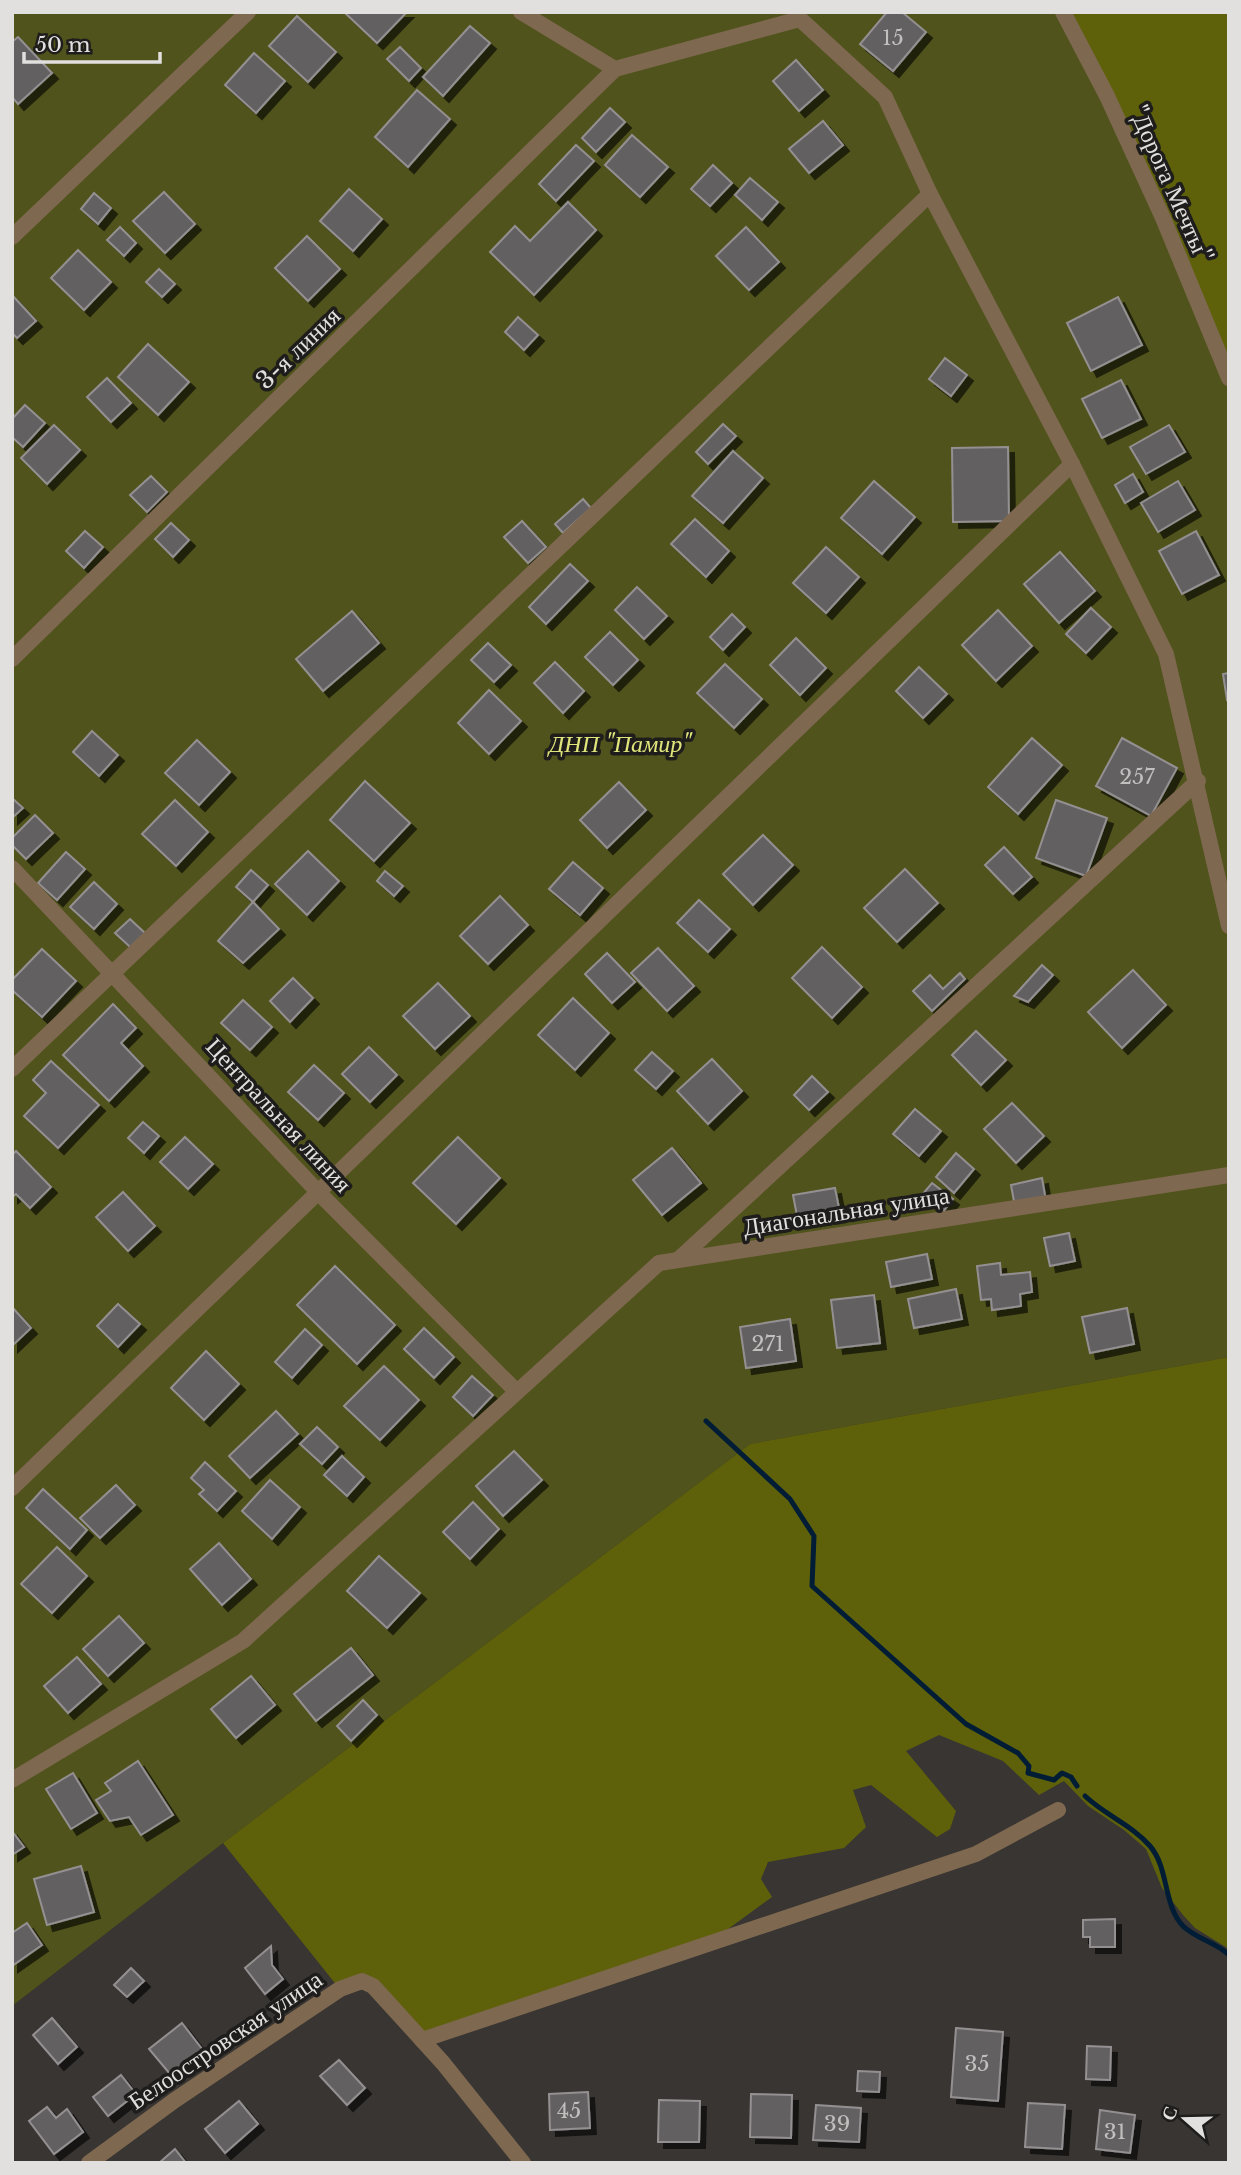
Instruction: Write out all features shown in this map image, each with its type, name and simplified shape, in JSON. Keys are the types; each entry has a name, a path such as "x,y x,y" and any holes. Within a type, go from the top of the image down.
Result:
{"street":[{"path":"12,237 248,12"},
{"path":"521,12 615,69 800,19 885,97 930,194 1072,464 1166,654 1198,781 1229,926"},
{"name":"\"Дорога Мечты''","path":"1063,12 1118,120 1229,378"},
{"name":"3-я линия","path":"12,659 615,69"},
{"path":"12,1069 930,194"},
{"path":"12,1488 1072,464"},
{"path":"678,1260 1198,781"},
{"name":"Центральная линия","path":"12,868 113,971 319,1193 516,1391"},
{"name":"Диагональная улица","path":"12,1780 243,1641 659,1263 1229,1175"},
{"path":"422,2040 976,1854 1058,1810"},
{"name":"Белоостровская улица","path":"89,2163 174,2100 348,1984 362,1981 373,1986 422,2040 523,2163"}],"green space":[{"name":"ДНП \"Памир\"","path":"12,12 1063,12 1229,378 1229,1357 750,1444 12,2006"}],"shaded area":[{"path":"1063,12 1229,12 1229,378"},
{"path":"1229,1357 1229,1949 1195,1928 1183,1915 1162,1888 1146,1849 1124,1830 1088,1806 1064,1781 1039,1795 1003,1761 939,1735 906,1751 956,1811 950,1829 937,1837 871,1785 853,1790 866,1827 844,1848 768,1862 761,1879 772,1897 709,1943 422,2036 373,1986 338,1987 223,1843 750,1444"}],"building":[{"path":"344,12 407,12 377,43"},
{"path":"887,12 902,12 926,32 893,71 860,44"},
{"path":"297,16 336,52 308,82 269,46"},
{"path":"470,26 490,43 443,96 423,77"},
{"path":"18,37 52,73 18,104 12,97 12,42"},
{"path":"400,47 421,68 409,81 387,59"},
{"path":"254,53 285,81 256,113 225,85"},
{"path":"796,60 823,90 799,111 773,81"},
{"path":"417,90 450,119 408,167 375,137"},
{"path":"610,108 625,122 596,152 582,138"},
{"path":"823,121 843,145 809,173 789,149"},
{"path":"632,135 668,167 640,197 605,165"},
{"path":"576,145 594,161 556,201 539,184"},
{"path":"713,165 732,183 710,206 691,189"},
{"path":"750,178 778,202 762,220 735,195"},
{"path":"349,189 382,219 353,251 320,221"},
{"path":"164,192 195,224 165,253 133,221"},
{"path":"94,193 111,208 98,224 81,209"},
{"path":"568,202 596,230 534,295 490,252 515,226 530,241"},
{"path":"120,227 136,243 124,256 107,240"},
{"path":"746,227 779,262 749,290 716,256"},
{"path":"307,236 340,269 308,301 275,268"},
{"path":"78,250 111,282 84,310 51,278"},
{"path":"159,269 175,284 162,297 146,282"},
{"path":"12,295 36,321 17,338 12,333"},
{"path":"1118,297 1142,345 1091,371 1067,323"},
{"path":"518,317 538,335 524,350 505,332"},
{"path":"148,344 189,382 158,415 118,377"},
{"path":"945,358 967,375 951,396 929,379"},
{"path":"107,378 131,403 111,422 87,397"},
{"path":"1121,380 1141,419 1102,438 1082,399"},
{"path":"25,405 45,423 23,447 12,437 12,419"},
{"path":"723,424 736,436 708,464 696,452"},
{"path":"54,425 80,450 47,484 21,458"},
{"path":"1169,425 1185,452 1146,474 1130,447"},
{"path":"1008,447 1009,521 953,522 952,448"},
{"path":"733,451 763,478 723,523 692,496"},
{"path":"1133,474 1143,492 1125,503 1115,485"},
{"path":"151,476 167,492 147,512 130,495"},
{"path":"874,481 915,517 882,554 841,518"},
{"path":"1178,481 1195,510 1158,532 1141,503"},
{"path":"583,499 591,508 563,533 555,524"},
{"path":"695,519 729,551 706,577 671,544"},
{"path":"522,521 546,547 528,563 504,537"},
{"path":"171,523 189,540 173,557 155,539"},
{"path":"85,531 103,547 84,568 66,551"},
{"path":"1196,531 1219,575 1182,594 1159,551"},
{"path":"826,547 859,577 826,613 793,583"},
{"path":"1060,552 1095,591 1059,623 1024,584"},
{"path":"570,564 588,581 546,624 529,607"},
{"path":"637,587 667,616 644,639 615,610"},
{"path":"1091,608 1111,627 1086,653 1066,634"},
{"path":"998,610 1032,646 996,681 962,645"},
{"path":"352,611 379,643 323,691 296,659"},
{"path":"732,614 745,627 723,650 710,637"},
{"path":"610,632 638,660 613,685 585,657"},
{"path":"796,638 826,668 800,695 770,665"},
{"path":"488,643 511,665 494,682 471,660"},
{"path":"555,662 584,691 563,713 534,683"},
{"path":"725,664 762,699 734,728 697,693"},
{"path":"919,667 947,694 923,718 896,691"},
{"path":"1229,673 1229,699 1227,700 1223,674"},
{"path":"489,690 521,721 489,754 458,723"},
{"path":"92,731 118,755 99,776 73,752"},
{"path":"1032,738 1062,765 1018,814 988,787"},
{"path":"1122,738 1177,768 1151,816 1096,786"},
{"path":"197,740 230,772 199,805 165,773"},
{"path":"365,781 410,823 374,861 330,820"},
{"path":"619,782 646,810 607,848 580,820"},
{"path":"12,798 23,808 12,818"},
{"path":"175,800 208,832 176,866 142,834"},
{"path":"1056,800 1107,818 1086,876 1036,858"},
{"path":"35,815 53,833 26,859 12,845 12,838"},
{"path":"763,835 793,865 753,905 723,874"},
{"path":"1004,847 1032,877 1013,894 985,865"},
{"path":"308,851 339,881 307,915 275,884"},
{"path":"66,852 85,869 57,900 38,883"},
{"path":"573,862 603,888 580,915 549,889"},
{"path":"905,869 938,903 897,942 864,908"},
{"path":"251,870 268,885 253,902 236,887"},
{"path":"385,871 403,886 394,896 377,881"},
{"path":"94,882 117,904 94,929 70,907"},
{"path":"500,896 528,925 488,964 460,936"},
{"path":"699,900 730,929 708,952 677,923"},
{"path":"253,902 279,929 243,963 218,941"},
{"path":"130,919 146,934 130,947 115,933"},
{"path":"822,947 862,987 832,1018 792,978"},
{"path":"658,948 694,986 667,1011 631,973"},
{"path":"42,949 76,981 42,1017 12,990 12,980"},
{"path":"607,953 635,982 612,1003 585,974"},
{"path":"1042,965 1053,975 1028,1002 1014,996"},
{"path":"1133,970 1166,1005 1122,1048 1088,1012"},
{"path":"960,973 965,979 932,1011 913,991 930,975 943,989"},
{"path":"293,978 313,998 290,1022 270,1001"},
{"path":"438,983 470,1016 435,1049 403,1016"},
{"path":"573,998 609,1033 575,1070 538,1035"},
{"path":"243,1000 272,1027 250,1050 221,1023"},
{"path":"113,1004 136,1028 121,1043 143,1066 109,1101 63,1055"},
{"path":"976,1031 1006,1060 981,1085 952,1055"},
{"path":"369,1047 397,1075 370,1102 342,1074"},
{"path":"652,1052 673,1071 656,1089 635,1070"},
{"path":"712,1059 742,1091 708,1124 677,1091"},
{"path":"51,1061 99,1105 58,1148 24,1116 46,1093 33,1080"},
{"path":"314,1065 344,1093 318,1120 288,1092"},
{"path":"812,1076 828,1092 809,1110 794,1095"},
{"path":"1012,1103 1044,1136 1016,1163 984,1129"},
{"path":"915,1109 941,1131 919,1156 893,1134"},
{"path":"143,1122 159,1136 144,1153 128,1138"},
{"path":"185,1137 213,1164 188,1189 160,1162"},
{"path":"458,1137 500,1178 456,1224 413,1183"},
{"path":"672,1148 701,1183 662,1215 633,1180"},
{"path":"16,1151 51,1187 30,1208 16,1194 12,1197 12,1155"},
{"path":"956,1153 974,1169 954,1193 936,1177"},
{"path":"1042,1178 1046,1201 1015,1207 1011,1185"},
{"path":"932,1183 953,1199 942,1213 921,1196"},
{"path":"835,1188 840,1213 798,1221 793,1195"},
{"path":"123,1192 155,1226 128,1251 96,1217"},
{"path":"1069,1233 1075,1261 1050,1266 1044,1238"},
{"path":"927,1254 932,1279 891,1287 886,1262"},
{"path":"1000,1263 1001,1275 1030,1272 1032,1292 1020,1294 1021,1306 992,1310 991,1299 981,1300 977,1266"},
{"path":"335,1266 395,1325 357,1364 297,1305"},
{"path":"956,1289 962,1319 914,1328 908,1299"},
{"path":"874,1295 880,1343 837,1348 831,1300"},
{"path":"118,1304 140,1324 118,1347 97,1326"},
{"path":"12,1307 31,1328 12,1346"},
{"path":"1127,1308 1134,1344 1090,1353 1082,1317"},
{"path":"790,1319 796,1361 746,1368 740,1327"},
{"path":"424,1328 454,1357 434,1378 404,1349"},
{"path":"305,1329 322,1345 292,1378 275,1362"},
{"path":"206,1351 239,1384 204,1420 171,1388"},
{"path":"384,1366 419,1400 380,1440 344,1406"},
{"path":"472,1376 493,1395 473,1416 453,1397"},
{"path":"276,1411 298,1434 250,1478 229,1456"},
{"path":"317,1427 338,1447 322,1464 300,1444"},
{"path":"514,1451 542,1480 503,1516 476,1486"},
{"path":"342,1456 364,1477 347,1496 324,1475"},
{"path":"205,1462 236,1491 217,1511 199,1494 204,1490 191,1478"},
{"path":"270,1480 300,1507 272,1539 242,1511"},
{"path":"116,1485 135,1505 100,1538 80,1518"},
{"path":"43,1489 87,1530 70,1549 26,1508"},
{"path":"473,1502 499,1529 470,1559 443,1532"},
{"path":"219,1543 251,1579 222,1605 190,1569"},
{"path":"57,1547 87,1576 52,1613 21,1584"},
{"path":"379,1556 420,1593 387,1628 347,1591"},
{"path":"119,1616 144,1643 108,1676 83,1649"},
{"path":"351,1648 373,1675 316,1721 294,1694"},
{"path":"77,1657 101,1684 68,1713 44,1686"},
{"path":"251,1676 275,1705 236,1738 211,1709"},
{"path":"363,1700 377,1715 351,1741 337,1726"},
{"path":"138,1761 173,1815 141,1835 129,1817 110,1821 96,1800 111,1791 105,1783"},
{"path":"73,1773 97,1813 71,1829 46,1789"},
{"path":"12,1831 24,1847 12,1855"},
{"path":"81,1866 94,1912 47,1925 34,1879"},
{"path":"1115,1919 1115,1947 1090,1947 1090,1937 1083,1937 1083,1920"},
{"path":"27,1923 42,1945 12,1966 12,1933"},
{"path":"271,1946 272,1965 283,1979 265,1994 245,1968"},
{"path":"131,1968 144,1981 127,1997 114,1985"},
{"path":"52,2018 77,2047 58,2064 33,2035"},
{"path":"182,2023 202,2049 170,2074 149,2049"},
{"path":"956,2028 1003,2032 998,2101 951,2097"},
{"path":"1087,2046 1111,2047 1110,2080 1086,2079"},
{"path":"339,2060 365,2088 347,2105 320,2076"},
{"path":"858,2071 880,2072 879,2092 857,2091"},
{"path":"121,2075 136,2094 108,2116 93,2097"},
{"path":"588,2092 590,2128 550,2130 549,2094"},
{"path":"751,2094 792,2095 791,2138 750,2137"},
{"path":"659,2100 700,2101 699,2142 658,2142"},
{"path":"239,2101 258,2124 225,2153 205,2129"},
{"path":"1028,2103 1065,2105 1062,2149 1025,2147"},
{"path":"816,2105 861,2108 859,2142 813,2140"},
{"path":"47,2107 56,2118 67,2109 83,2132 54,2154 29,2121"},
{"path":"1100,2110 1135,2115 1130,2153 1096,2149"},
{"path":"175,2149 186,2163 159,2163"}],"waterway":[{"path":"706,1421 790,1499 814,1536 812,1586 966,1724 1018,1753 1029,1766 1028,1773 1054,1780 1062,1773 1071,1777 1077,1786"},
{"path":"1085,1796 1150,1846 1160,1865 1172,1908 1183,1926 1229,1955"}]}
